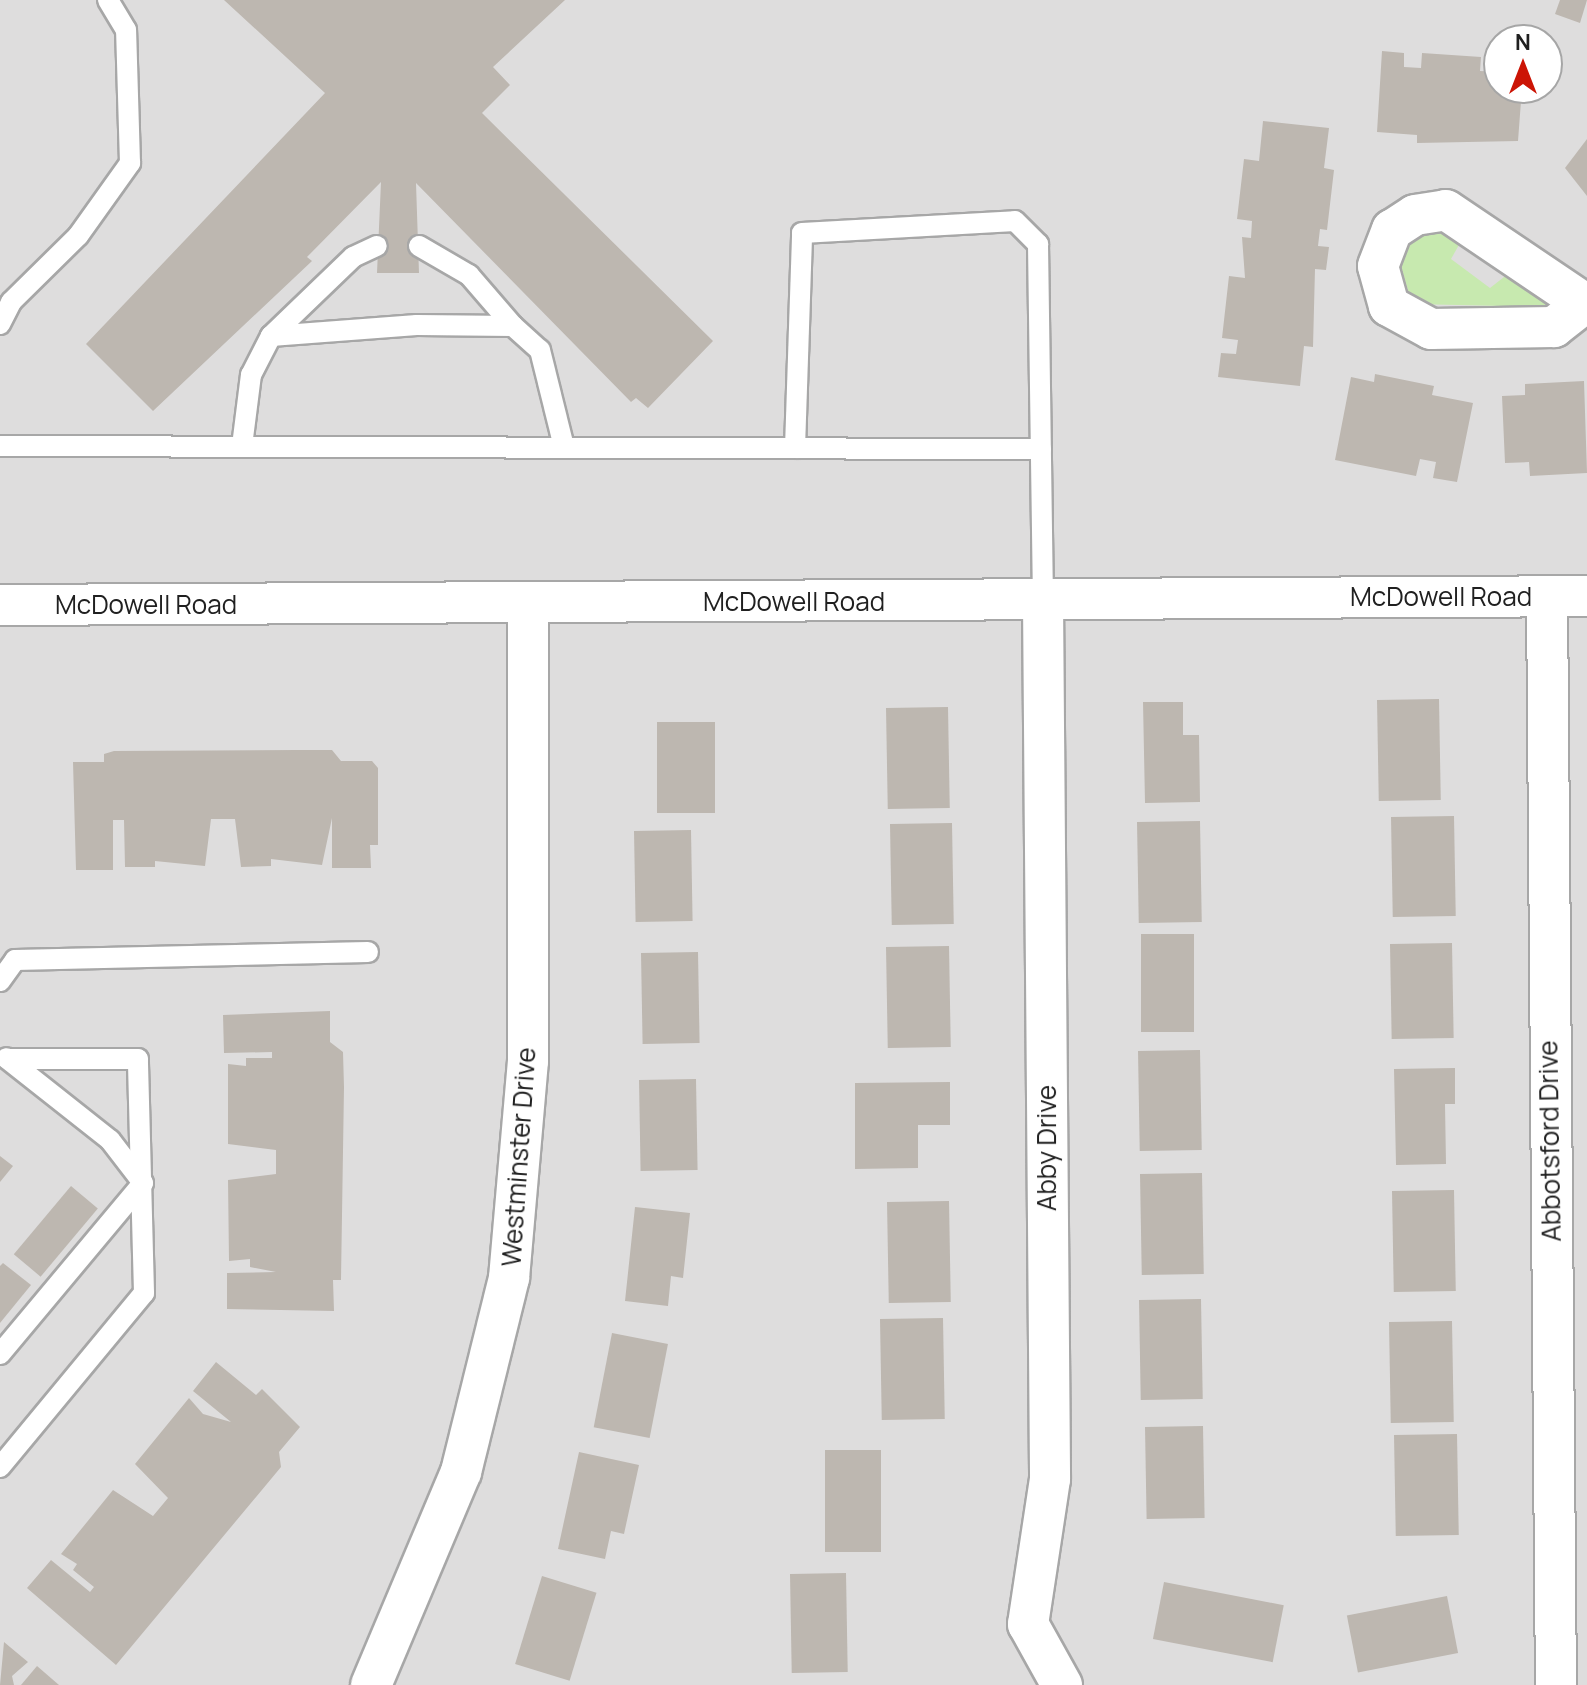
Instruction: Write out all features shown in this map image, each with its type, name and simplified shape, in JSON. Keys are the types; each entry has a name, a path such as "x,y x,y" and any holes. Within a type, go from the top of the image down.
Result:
{"street":[{"path":"1446,210 1584,305 1554,327 1431,329 1389,306 1378,266 1392,230 1415,215 1446,210"},
{"name":"McDowell Road","path":"0,605 1587,596"},
{"name":"Abbotsford Drive","path":"1547,597 1556,1685"},
{"name":"Abby Drive","path":"1043,600 1050,1479 1028,1624 1062,1685"},
{"name":"Westminster Drive","path":"371,1685 461,1472 509,1278 528,1061 528,604"}],"lane":[{"path":"0,324 11,302 78,236 130,163 126,30 108,0"},
{"path":"795,448 802,233 1015,221 1038,244 1043,600"},
{"path":"242,446 251,375 271,336 353,257 377,246"},
{"path":"419,246 469,275 513,326 540,350 564,447"},
{"path":"271,336 513,326"},
{"path":"0,446 1041,449"},
{"path":"0,981 15,960 368,952"},
{"path":"4,1056 110,1140 143,1183"},
{"path":"0,1467 144,1293 138,1059 4,1056"},
{"path":"0,1354 143,1183"}],"shaded area":[{"path":"0,0 1587,0 1587,1685 0,1685"}],"green space":[{"path":"1438,227 1464,236 1451,259 1490,288 1513,270 1548,300 1545,307 1412,304 1400,263 1406,245"}],"building":[{"path":"224,0 565,0 493,67 510,85 482,113 713,341 648,408 636,398 631,402 416,183 419,273 377,273 381,182 307,257 312,261 153,411 86,344 325,93"},
{"path":"1560,0 1587,0 1580,23 1555,14"},
{"path":"1382,51 1404,53 1404,67 1421,68 1422,53 1481,57 1483,104 1521,104 1518,141 1417,143 1417,135 1377,132"},
{"path":"1263,121 1329,128 1324,168 1334,170 1327,230 1320,229 1318,246 1329,247 1326,270 1315,269 1313,347 1304,346 1300,386 1218,377 1221,353 1236,354 1238,340 1222,338 1229,276 1245,278 1242,237 1251,238 1252,221 1237,219 1244,159 1259,161"},
{"path":"1587,139 1587,196 1565,168"},
{"path":"1375,374 1434,386 1432,395 1473,403 1457,482 1433,478 1436,462 1420,459 1416,476 1335,460 1351,377 1374,382"},
{"path":"1584,381 1587,473 1530,476 1529,462 1505,463 1502,396 1525,395 1525,384"},
{"path":"1439,699 1441,800 1379,801 1377,700"},
{"path":"1143,702 1183,702 1183,735 1199,735 1200,802 1145,803"},
{"path":"948,707 950,808 888,809 886,708"},
{"path":"657,722 715,722 715,813 657,813"},
{"path":"332,750 341,761 372,761 378,768 378,845 370,845 371,868 332,868 332,818 322,865 271,859 271,866 241,867 235,819 211,819 205,866 155,861 155,867 125,867 124,820 113,820 113,870 76,870 73,762 104,762 104,754 114,751"},
{"path":"1454,816 1456,916 1393,917 1391,817"},
{"path":"1200,821 1202,922 1139,923 1137,822"},
{"path":"952,823 954,924 892,925 890,824"},
{"path":"691,830 693,921 636,922 634,831"},
{"path":"1141,934 1194,934 1194,1032 1141,1032"},
{"path":"1452,943 1454,1038 1392,1039 1390,944"},
{"path":"949,946 951,1047 888,1048 886,947"},
{"path":"698,952 700,1043 643,1044 641,953"},
{"path":"330,1011 330,1042 343,1052 344,1087 341,1280 333,1280 334,1311 227,1309 227,1273 276,1272 250,1267 250,1259 229,1261 228,1180 276,1174 276,1150 228,1144 228,1064 246,1066 246,1058 272,1058 272,1052 224,1053 223,1015"},
{"path":"1200,1050 1202,1150 1140,1151 1138,1051"},
{"path":"1455,1068 1455,1104 1445,1104 1446,1164 1396,1165 1394,1069"},
{"path":"696,1079 698,1170 641,1171 639,1080"},
{"path":"950,1082 950,1125 918,1125 918,1168 855,1169 855,1083"},
{"path":"0,1156 13,1166 0,1182"},
{"path":"1202,1173 1204,1274 1142,1275 1140,1174"},
{"path":"71,1186 98,1208 41,1277 14,1254"},
{"path":"1454,1190 1456,1291 1394,1292 1392,1191"},
{"path":"949,1201 951,1302 889,1303 887,1202"},
{"path":"635,1207 690,1213 683,1278 671,1276 668,1306 625,1301"},
{"path":"3,1263 31,1285 0,1323 0,1266"},
{"path":"1201,1299 1203,1399 1141,1400 1139,1300"},
{"path":"943,1318 945,1419 882,1420 880,1319"},
{"path":"1452,1321 1454,1422 1391,1423 1389,1322"},
{"path":"612,1333 668,1344 650,1438 594,1427"},
{"path":"216,1362 256,1395 262,1389 300,1427 279,1452 281,1467 116,1665 27,1588 51,1560 90,1592 94,1587 73,1570 77,1564 61,1554 113,1490 153,1516 168,1498 135,1464 189,1398 203,1414 231,1422 193,1391"},
{"path":"1203,1426 1205,1518 1147,1519 1145,1427"},
{"path":"1457,1434 1459,1535 1396,1536 1394,1435"},
{"path":"825,1450 881,1450 881,1552 825,1552"},
{"path":"579,1452 639,1465 624,1534 611,1531 605,1559 558,1549"},
{"path":"846,1573 848,1672 792,1673 790,1574"},
{"path":"542,1576 597,1593 570,1681 515,1664"},
{"path":"1164,1582 1284,1605 1273,1662 1153,1639"},
{"path":"1447,1596 1458,1653 1358,1672 1347,1615"},
{"path":"4,1642 28,1662 12,1676 14,1685 0,1685"},
{"path":"37,1666 59,1685 21,1685"}]}
